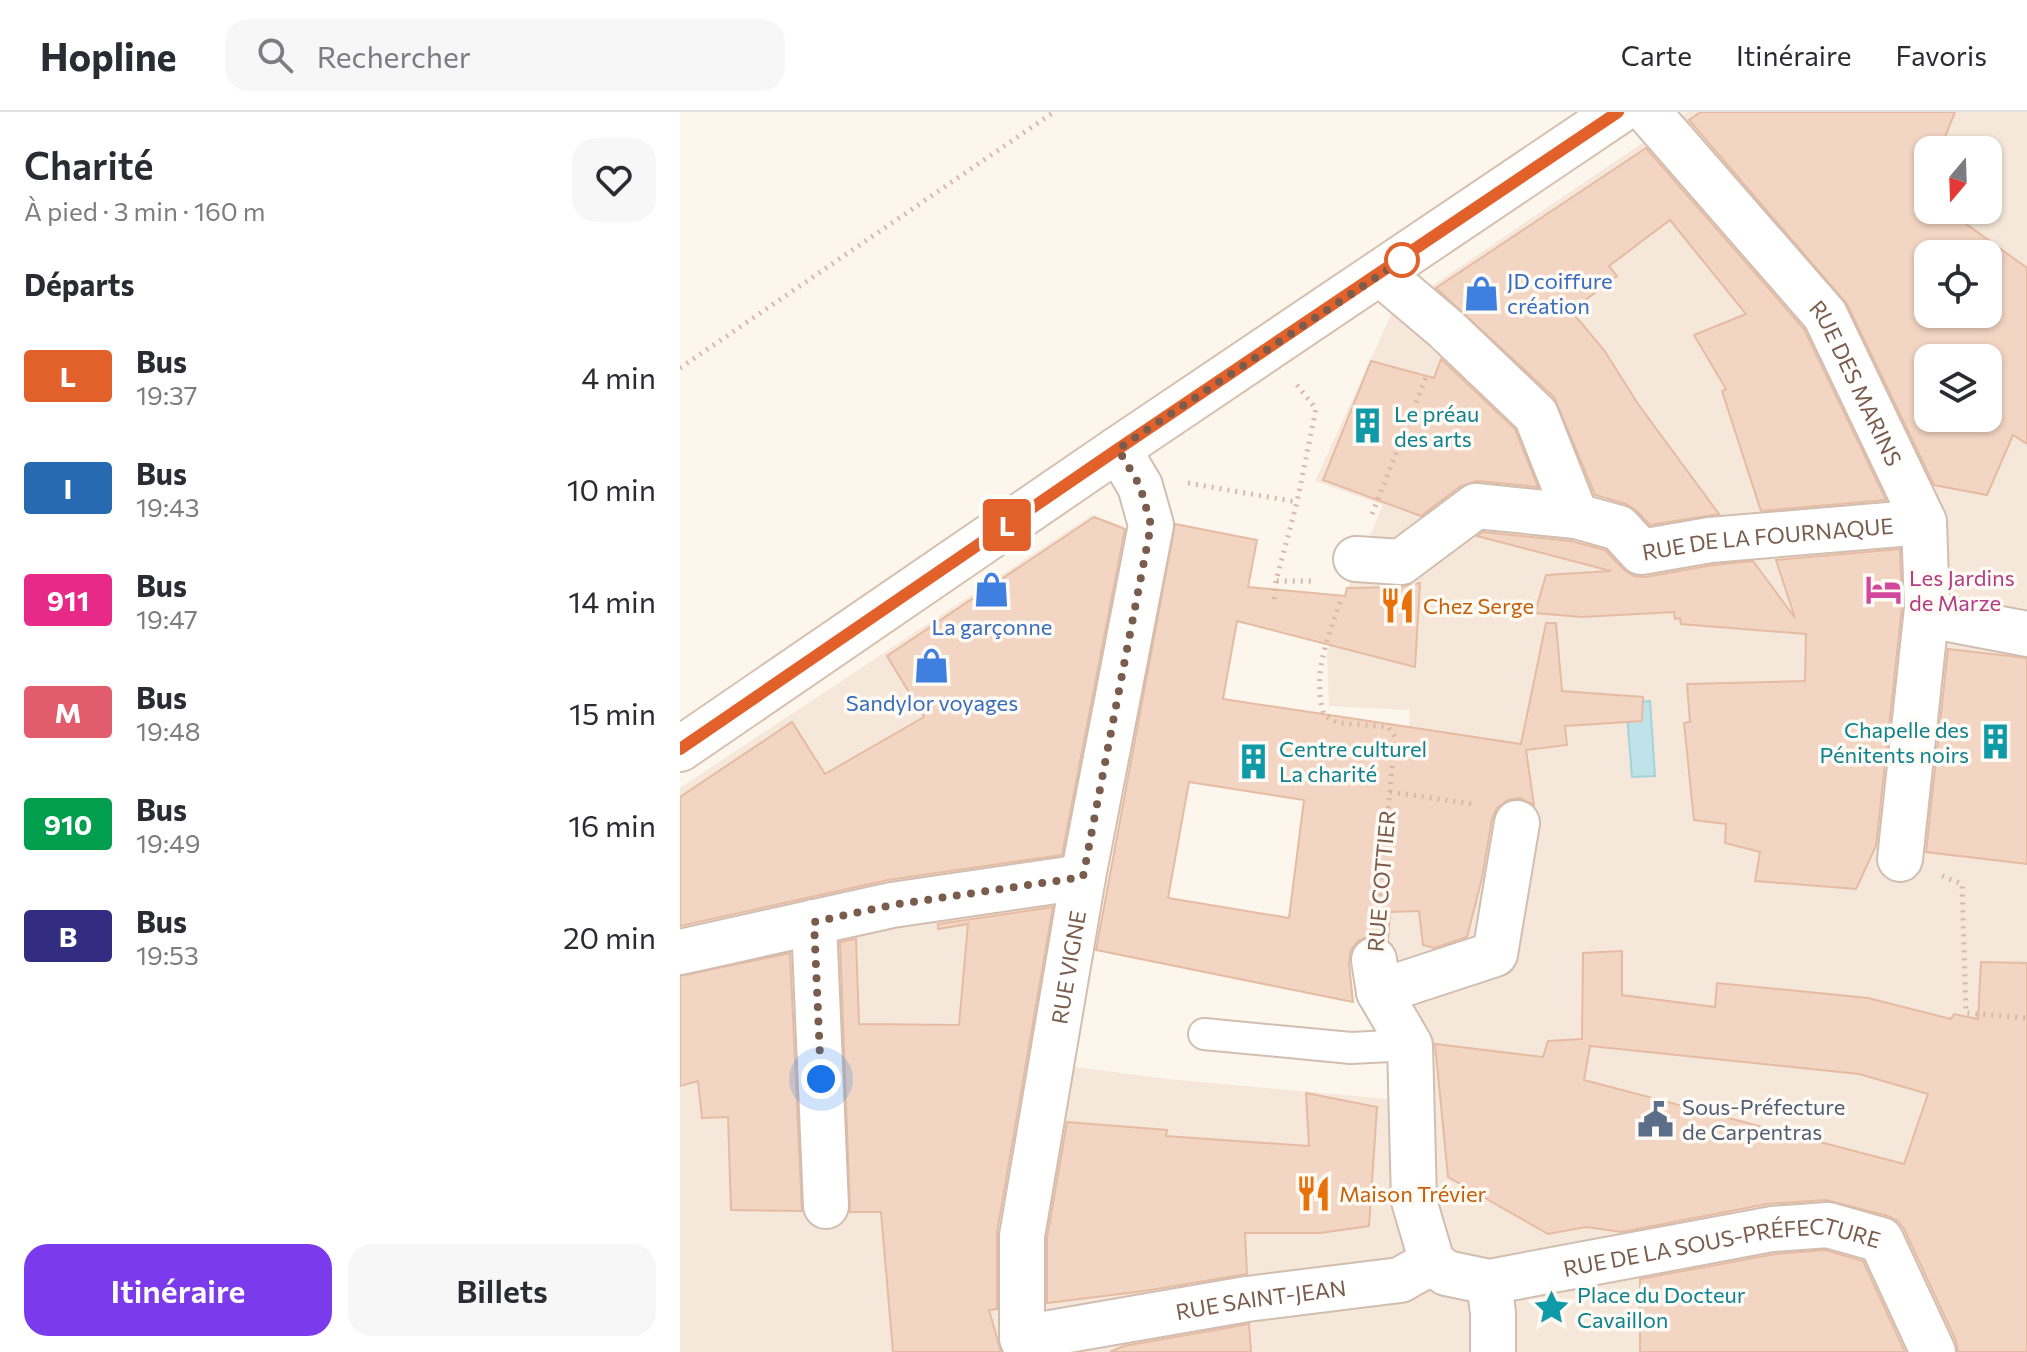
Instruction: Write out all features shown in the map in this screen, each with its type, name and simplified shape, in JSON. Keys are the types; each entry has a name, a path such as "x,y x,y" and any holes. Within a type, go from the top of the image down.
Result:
{"street":[{"path":"680,749 1618,112"},
{"name":"RUE DES MARINS","path":"1648,112 1825,315 1924,522 1927,608 1900,859"},
{"path":"1381,274 1446,329 1536,415 1576,516"},
{"name":"RUE VIGNE","path":"1025,1345 1022,1236 1083,877 1151,525 1140,486 1118,449"},
{"name":"RUE DE LA FOURNAQUE","path":"1352,570 1401,562 1476,506 1576,516 1619,528 1641,552 1710,540 1924,522"},
{"path":"1927,608 1948,619 2027,634"},
{"path":"1493,1352 1489,1282 1446,1273 1432,1262 1414,1201 1410,1045 1376,976 1495,954 1517,823"},
{"path":"680,952 892,905 1083,877"},
{"path":"814,922 826,1206"},
{"name":"RUE DE LA SOUS-PRÉFECTURE","path":"1489,1282 1772,1229 1828,1225 1881,1240 1933,1352"},
{"name":"RUE SAINT-JEAN","path":"1025,1345 1247,1299 1400,1280 1432,1262"}],"lane":[{"path":"1204,1034 1351,1048 1410,1045"}],"path":[{"path":"680,368 1054,112"},
{"name":"RUE COTTIER","path":"1376,976 1395,737 1388,727 1338,723 1324,715 1318,695 1322,655 1391,460 1446,329"},
{"path":"1269,348 1316,409 1274,599"},
{"path":"1140,486 1179,481 1297,502"},
{"path":"1276,581 1352,570"},
{"path":"1390,792 1476,804"},
{"path":"1900,859 1962,884 1966,1013 2027,1018"}],"shaded area":[{"path":"1688,112 2027,112 2027,1352 680,1352 680,788 1092,515 1117,524 1121,567 1038,1062 1167,1079 1432,1103 1380,957 1407,762 1410,710 1329,706 1327,653 1349,586 1383,505 1315,481 1392,313"}],"water":[{"path":"1650,701 1655,776 1632,777 1626,703"}],"building":[{"path":"1701,112 1955,112 1946,136 1914,136 1914,224 1966,224 1988,240 1914,240 1914,328 2002,328 2002,250 2027,268 2027,444 2013,435 1987,495 1934,485 1847,304 1689,120"},
{"path":"1646,148 1804,329 1886,500 1761,511 1722,391 1726,389 1694,335 1746,314 1670,220 1609,266 1617,276 1571,311 1604,350 1638,404 1719,514 1650,525 1626,504 1595,495 1554,397 1436,288"},
{"path":"1441,359 1515,429 1538,487 1477,481 1461,486 1421,516 1323,480 1371,361 1434,378"},
{"path":"1094,517 1125,529 1062,855 888,880 680,926 680,797 792,722 825,774 924,717 887,656"},
{"path":"1175,524 1257,540 1248,587 1345,596 1347,588 1399,587 1420,583 1415,667 1237,621 1223,699 1521,744 1546,623 1556,623 1562,691 1643,697 1642,721 1565,726 1567,745 1526,750 1534,805 1520,798 1508,800 1497,808 1467,937 1434,948 1423,945 1419,911 1390,912 1388,940 1382,936 1369,936 1358,941 1351,950 1349,964 1353,1002 1096,950","holes":["1189,782 1304,800 1289,918 1168,898"]},
{"path":"1483,532 1571,541 1605,550 1634,576 1753,561 1795,618 1776,560 1900,549 1902,607 1876,846 1856,889 1755,881 1760,852 1725,843 1726,824 1694,820 1684,723 1690,722 1687,684 1805,681 1806,634 1681,624 1680,618 1675,619 1674,612 1582,617 1535,613 1546,575 1611,571 1477,536"},
{"path":"1948,649 2027,658 2027,864 1926,852"},
{"path":"1053,907 997,1232 997,1309 989,1310 1001,1352 893,1352 881,1212 850,1212 840,942 856,939 859,1024 959,1025 968,924 938,929 938,924"},
{"path":"1622,951 1622,995 1715,1007 1717,983 1868,998 1951,1019 1954,1014 1978,1019 1981,962 2027,963 2027,1352 1958,1352 1956,1341 1904,1229 1898,1221 1888,1216 1826,1200 1767,1204 1622,1232 1586,1227 1548,1234 1448,1177 1435,1044 1543,1057 1548,1041 1582,1039 1583,953","holes":["1590,1046 1859,1074 1928,1094 1904,1164 1584,1080"]},
{"path":"790,953 802,1211 731,1210 728,1117 702,1118 698,1081 680,1086 680,976"},
{"path":"1306,1093 1377,1107 1369,1226 1320,1233 1245,1233 1247,1274 1047,1303 1047,1238 1067,1122 1167,1130 1166,1136 1309,1146"},
{"path":"1825,1250 1863,1261 1905,1352 1640,1352 1640,1279 1775,1254"},
{"path":"1249,1324 1251,1352 1110,1352 1124,1346"}],"bus line":[{"name":"L","path":"680,749 1618,112"}],"place":[{"name":"JD coiffure création","path":"1481,293"},
{"name":"Le préau des arts","path":"1368,426"},
{"name":"La garçonne","path":"992,590"},
{"name":"Les Jardins de Marze","path":"1883,590"},
{"name":"Chez Serge","path":"1397,605"},
{"name":"Sandylor voyages","path":"932,666"},
{"name":"Chapelle des Pénitents noirs","path":"1995,742"},
{"name":"Centre culturel La charité","path":"1253,761"},
{"name":"Sous-Préfecture de Carpentras","path":"1656,1119"},
{"name":"Maison Trévier","path":"1313,1193"},
{"name":"Place du Docteur Cavaillon","path":"1551,1307"}],"route":[{"path":"821,1079 814,922 892,905 1083,877 1151,525 1140,486 1118,449 1402,260"}]}
